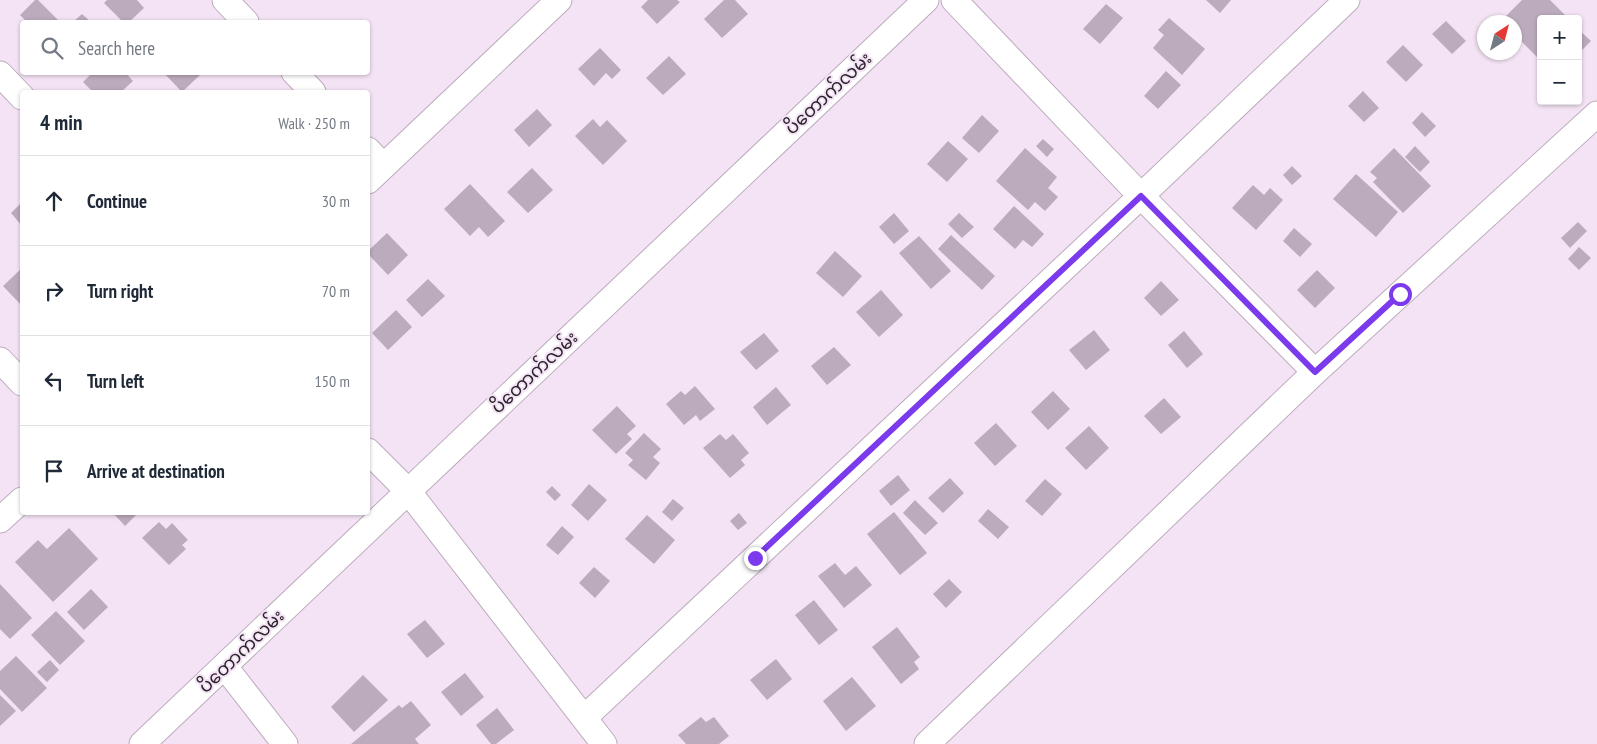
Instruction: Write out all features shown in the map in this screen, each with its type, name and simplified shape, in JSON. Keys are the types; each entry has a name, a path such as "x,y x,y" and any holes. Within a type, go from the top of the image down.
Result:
{"street":[{"path":"225,0 244,20"},
{"path":"373,166 559,0"},
{"name":"ပိတောက်လမ်း","path":"142,744 926,0"},
{"path":"954,0 1141,196 1315,372"},
{"path":"584,718 1141,196 1347,0"},
{"path":"0,74 20,95"},
{"path":"297,75 311,90"},
{"path":"927,744 1315,372 1597,114"},
{"path":"0,360 20,381"},
{"path":"370,453 408,492 604,744"},
{"path":"0,520 20,502"},
{"path":"225,667 285,744"}],"building":[{"path":"35,0 38,0 58,20 25,20 20,15"},
{"path":"107,0 137,0 144,8 131,20 121,20 104,3"},
{"path":"648,0 677,0 680,2 657,24 641,7"},
{"path":"724,0 735,0 748,14 722,38 704,19"},
{"path":"1206,0 1231,0 1220,13"},
{"path":"1522,0 1550,0 1565,15 1537,15 1537,57 1522,42 1522,15 1507,15"},
{"path":"1106,4 1123,18 1100,44 1083,29"},
{"path":"82,14 89,20 75,20"},
{"path":"1169,18 1205,49 1182,75 1153,48 1164,35 1158,30"},
{"path":"1446,21 1466,41 1452,54 1432,34"},
{"path":"1582,33 1591,41 1582,50"},
{"path":"1403,45 1423,65 1406,82 1386,62"},
{"path":"600,48 621,70 612,79 606,73 594,86 578,69"},
{"path":"669,56 686,74 663,95 646,78"},
{"path":"1166,71 1181,85 1158,109 1144,96"},
{"path":"90,75 128,75 133,81 123,90 91,90 83,82"},
{"path":"166,75 200,75 184,90 180,90"},
{"path":"1363,91 1379,108 1364,122 1348,106"},
{"path":"537,109 552,125 529,147 514,130"},
{"path":"1422,112 1436,126 1425,137 1412,123"},
{"path":"982,115 999,131 979,153 962,138"},
{"path":"593,119 600,127 607,120 627,141 603,165 575,136"},
{"path":"1043,139 1054,149 1047,157 1036,146"},
{"path":"948,141 968,159 947,182 927,164"},
{"path":"1415,146 1430,162 1420,172 1405,157"},
{"path":"1025,148 1057,177 1048,188 1058,197 1045,211 1035,202 1028,210 996,181"},
{"path":"1394,148 1431,186 1403,213 1373,182 1377,178 1370,172"},
{"path":"1292,166 1302,176 1292,185 1283,175"},
{"path":"532,168 553,190 528,213 507,192"},
{"path":"1356,174 1398,212 1376,237 1333,199"},
{"path":"470,184 505,221 488,237 479,227 470,236 444,209"},
{"path":"1253,185 1264,195 1270,188 1283,200 1256,230 1232,208"},
{"path":"20,204 20,224 11,213"},
{"path":"1014,206 1044,234 1032,247 1023,240 1015,249 993,229"},
{"path":"894,213 909,231 894,244 879,227"},
{"path":"959,213 974,227 962,238 948,224"},
{"path":"1578,222 1587,231 1570,248 1561,238"},
{"path":"1294,228 1312,244 1300,257 1283,241"},
{"path":"387,233 408,255 388,275 370,256 370,249"},
{"path":"951,235 995,276 982,290 938,249"},
{"path":"919,236 951,271 931,289 899,253"},
{"path":"1579,247 1591,258 1579,270 1568,259"},
{"path":"835,251 862,276 843,297 816,273"},
{"path":"20,270 20,304 3,286"},
{"path":"1317,270 1335,288 1315,308 1297,290"},
{"path":"428,279 445,296 422,317 406,300"},
{"path":"1161,281 1179,300 1161,316 1144,298"},
{"path":"881,290 903,315 879,337 856,312"},
{"path":"396,310 412,327 388,350 372,333"},
{"path":"1094,330 1110,350 1086,370 1069,350"},
{"path":"1184,331 1203,354 1187,368 1168,345"},
{"path":"764,333 779,351 756,370 740,352"},
{"path":"834,347 851,365 827,385 811,366"},
{"path":"695,386 715,409 700,421 696,415 684,425 666,404 681,391 685,395"},
{"path":"776,387 791,405 767,425 753,407"},
{"path":"1053,391 1070,409 1048,430 1031,412"},
{"path":"1164,398 1181,417 1161,434 1144,416"},
{"path":"617,406 636,426 627,434 632,439 616,454 592,430"},
{"path":"996,423 1017,446 995,466 974,443"},
{"path":"1089,426 1109,448 1086,470 1065,448"},
{"path":"644,433 661,449 653,457 660,463 646,480 628,465 633,460 625,453"},
{"path":"720,434 726,440 733,434 749,453 741,460 745,465 730,478 703,448"},
{"path":"898,475 910,490 891,506 879,491"},
{"path":"950,478 964,493 943,513 928,498"},
{"path":"1045,479 1062,494 1042,516 1025,501"},
{"path":"589,484 607,500 588,521 571,505"},
{"path":"552,486 561,495 555,501 546,492"},
{"path":"673,499 684,508 672,521 662,512"},
{"path":"915,500 938,523 925,535 903,513"},
{"path":"988,509 1009,527 998,539 978,521"},
{"path":"894,512 927,553 900,575 867,534"},
{"path":"739,513 747,523 738,530 730,521"},
{"path":"115,515 136,515 125,526"},
{"path":"647,515 675,540 654,564 625,539"},
{"path":"159,522 166,529 172,523 188,540 182,545 186,549 169,565 142,538"},
{"path":"562,526 574,537 558,555 546,545"},
{"path":"69,528 98,559 53,602 15,562 38,540 47,549"},
{"path":"835,563 845,575 856,566 872,585 844,608 818,576"},
{"path":"594,567 610,581 595,598 579,583"},
{"path":"949,579 962,592 946,608 933,594"},
{"path":"0,584 32,618 10,639 0,629"},
{"path":"91,589 108,607 84,630 67,612"},
{"path":"814,600 838,630 819,645 795,615"},
{"path":"56,611 85,641 60,665 31,635"},
{"path":"425,620 445,644 427,658 407,634"},
{"path":"897,627 920,657 914,662 919,669 901,684 872,647"},
{"path":"16,656 47,688 22,712 0,689 0,671"},
{"path":"776,659 792,679 767,700 750,680"},
{"path":"50,660 59,670 47,682 37,672"},
{"path":"465,673 484,697 461,716 441,692"},
{"path":"363,675 388,700 354,732 331,707"},
{"path":"852,677 876,706 846,731 823,701"},
{"path":"0,695 16,711 0,726"},
{"path":"411,701 431,725 415,739 419,744 351,744 399,705 402,708"},
{"path":"497,708 514,730 496,744 491,744 476,725"},
{"path":"701,717 706,722 714,717 729,736 719,744 686,744 678,735"}],"route":[{"path":"755,558 1141,196 1315,372 1400,294"}]}
